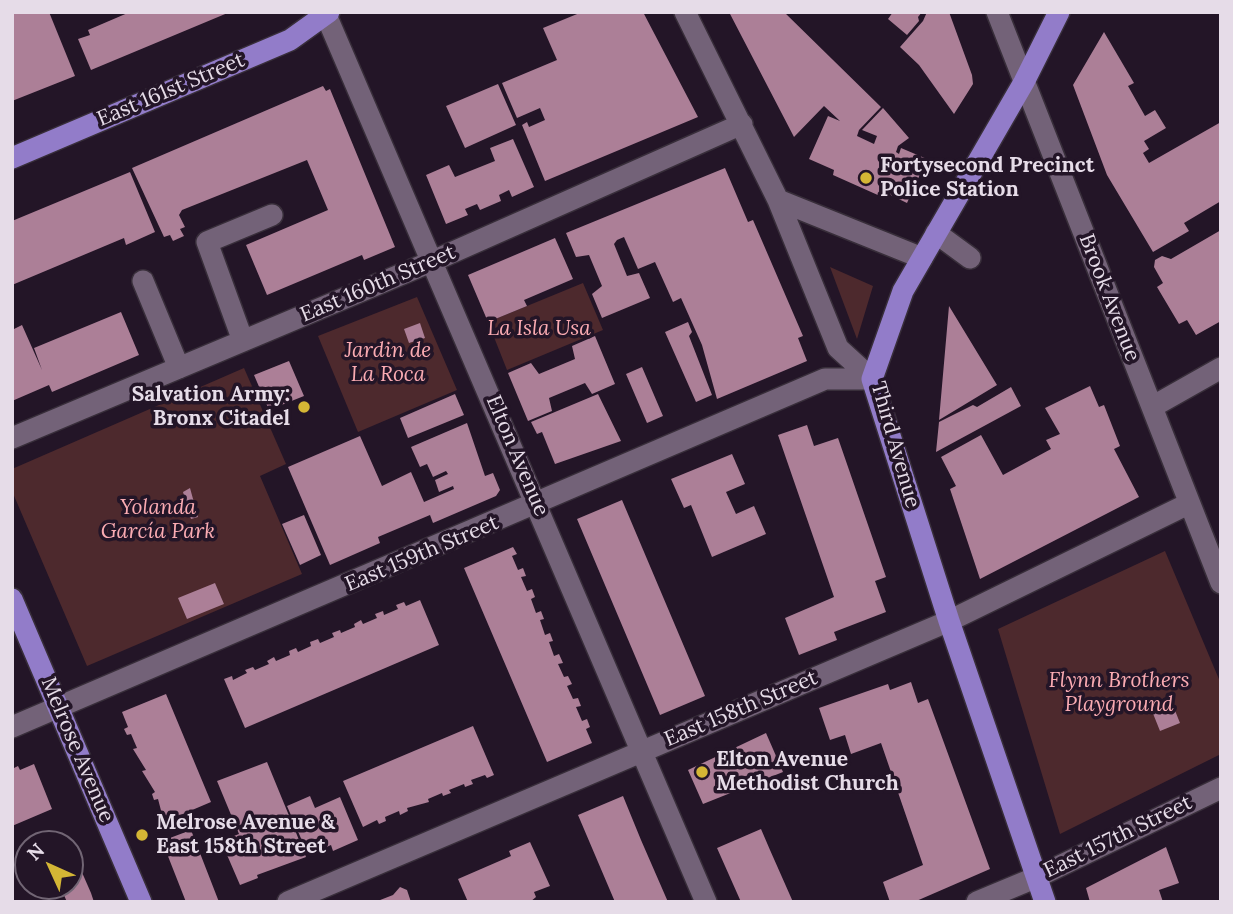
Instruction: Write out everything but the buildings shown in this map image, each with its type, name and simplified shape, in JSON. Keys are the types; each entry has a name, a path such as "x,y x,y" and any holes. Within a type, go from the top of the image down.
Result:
{"main road":[{"name":"Third Avenue","path":"1045,902 949,621 872,379 903,291 1024,82 1059,12"},
{"name":"East 161st Street","path":"12,158 290,40 327,13"},
{"name":"Melrose Avenue","path":"12,599 141,902"}],"street":[{"path":"685,12 778,200 838,348 872,379"},
{"name":"Brook Avenue","path":"997,12 1221,583"},
{"name":"Elton Avenue","path":"327,13 706,902"},
{"name":"East 160th Street","path":"12,438 433,261 742,124"},
{"path":"778,200 922,258"},
{"path":"243,341 207,242 272,215"},
{"path":"936,233 970,258"},
{"path":"143,281 179,368"},
{"path":"1152,407 1221,368"},
{"name":"East 159th Street","path":"12,727 825,379 872,379"},
{"name":"East 158th Street","path":"288,902 949,621 1188,504"},
{"name":"East 157th Street","path":"977,902 1037,877 1221,788"}],"green space":[{"path":"830,267 873,286 857,339"},
{"name":"La Isla Usa","path":"583,283 603,330 507,370 488,322"},
{"name":"Jardin de La Roca","path":"417,297 457,390 358,432 318,336"},
{"name":"Yolanda García Park","path":"244,368 286,464 260,476 302,574 87,666 12,491 12,469"},
{"name":"Flynn Brothers Playground","path":"1165,551 1221,684 1221,754 1060,834 998,629"}],"place":[{"name":"Fortysecond Precinct Police Station","path":"866,178"},
{"name":"Salvation Army: Bronx Citadel","path":"304,407"},
{"name":"Elton Avenue Methodist Church","path":"702,772"},
{"name":"Melrose Avenue & East 158th Street","path":"142,835"}]}
